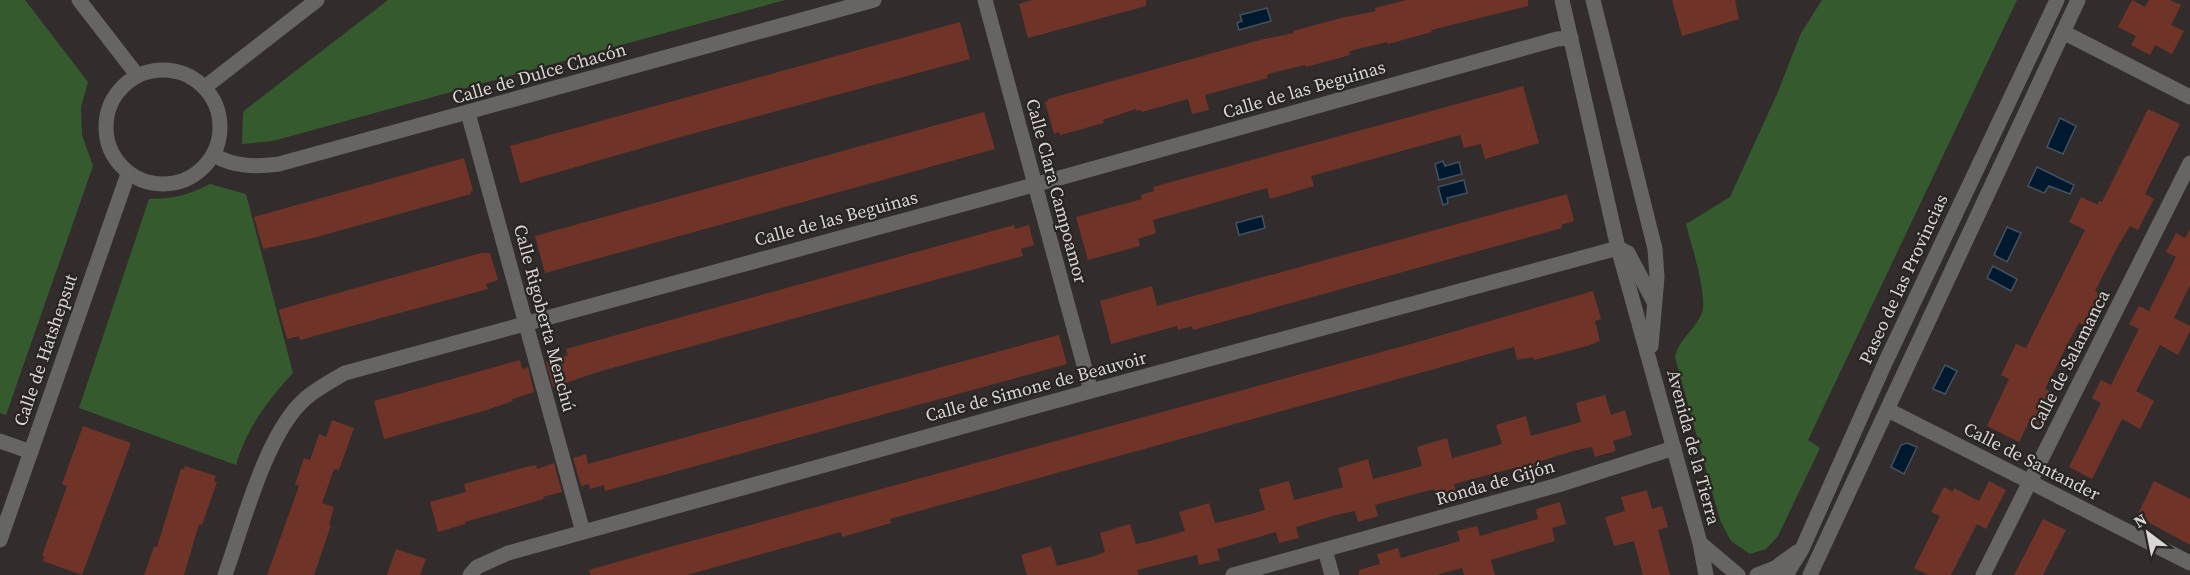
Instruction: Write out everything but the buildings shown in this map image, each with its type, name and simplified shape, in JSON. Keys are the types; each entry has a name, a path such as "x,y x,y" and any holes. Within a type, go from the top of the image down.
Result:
{"street":[{"path":"79,0 137,75"},
{"path":"205,87 317,0"},
{"name":"Calle de Dulce Chacón","path":"214,155 224,161 256,167 279,164 874,0"},
{"name":"Calle Clara Campoamor","path":"985,0 1091,391"},
{"name":"Avenida de la Tierra","path":"1562,0 1618,248 1700,543 1706,575"},
{"path":"1593,0 1655,249 1657,277 1651,361"},
{"name":"Paseo de las Provincias","path":"1786,575 1802,549 1890,352 2057,0"},
{"path":"1810,575 2078,0"},
{"path":"2063,32 2190,97"},
{"name":"Calle de las Beguinas","path":"225,575 260,476 277,436 305,399 323,385 345,373 1557,39 1571,38"},
{"path":"154,70 173,70 190,76 205,87 215,102 221,120 220,138 214,155 201,170 184,181 166,185 146,182 128,174 108,147 106,122 106,114 113,98 123,85 137,75 154,70"},
{"name":"Calle Rigoberta Menchú","path":"468,113 583,532"},
{"name":"Calle de Salamanca","path":"1983,575 2190,162"},
{"name":"Calle de Hatshepsut","path":"0,540 128,174"},
{"path":"1618,248 1628,253 1654,302"},
{"name":"Calle de Simone de Beauvoir","path":"470,575 477,567 508,553 1618,248"},
{"name":"Calle de Santander","path":"1888,410 2190,563"},
{"path":"0,441 31,452"},
{"name":"Ronda de Gijón","path":"1233,575 1558,485 1674,448"},
{"name":"Avenida de la Tierra","path":"1700,543 1738,575"},
{"path":"1757,575 1774,568 1802,549"},
{"path":"1325,550 1332,575"}],"green space":[{"path":"0,0 25,0 88,82 81,107 82,135 93,166 6,415 0,413"},
{"path":"388,0 785,0 273,141 242,144 245,110"},
{"path":"1822,0 2017,0 1808,440 1820,448 1778,536 1766,549 1750,554 1731,541 1720,520 1675,357 1680,345 1699,319 1703,305 1701,283 1686,224 1730,197 1777,94 1801,33"},
{"path":"210,184 246,194 293,373 252,427 236,465 79,408 149,199 180,196"}],"water":[{"path":"1267,8 1271,21 1239,30 1237,23 1242,21 1240,15"},
{"path":"2060,118 2076,126 2063,154 2047,147"},
{"path":"1443,161 1445,166 1459,162 1462,174 1439,180 1435,164"},
{"path":"2037,167 2074,185 2070,194 2049,186 2044,193 2028,186"},
{"path":"1464,180 1467,193 1447,198 1448,203 1443,205 1438,187"},
{"path":"1262,216 1265,228 1239,235 1236,223"},
{"path":"2007,227 2021,233 2007,262 1994,255"},
{"path":"1993,266 2017,279 2011,291 1987,278"},
{"path":"1945,365 1957,371 1945,394 1933,389"},
{"path":"1907,443 1917,447 1904,474 1891,467 1901,445"}]}
